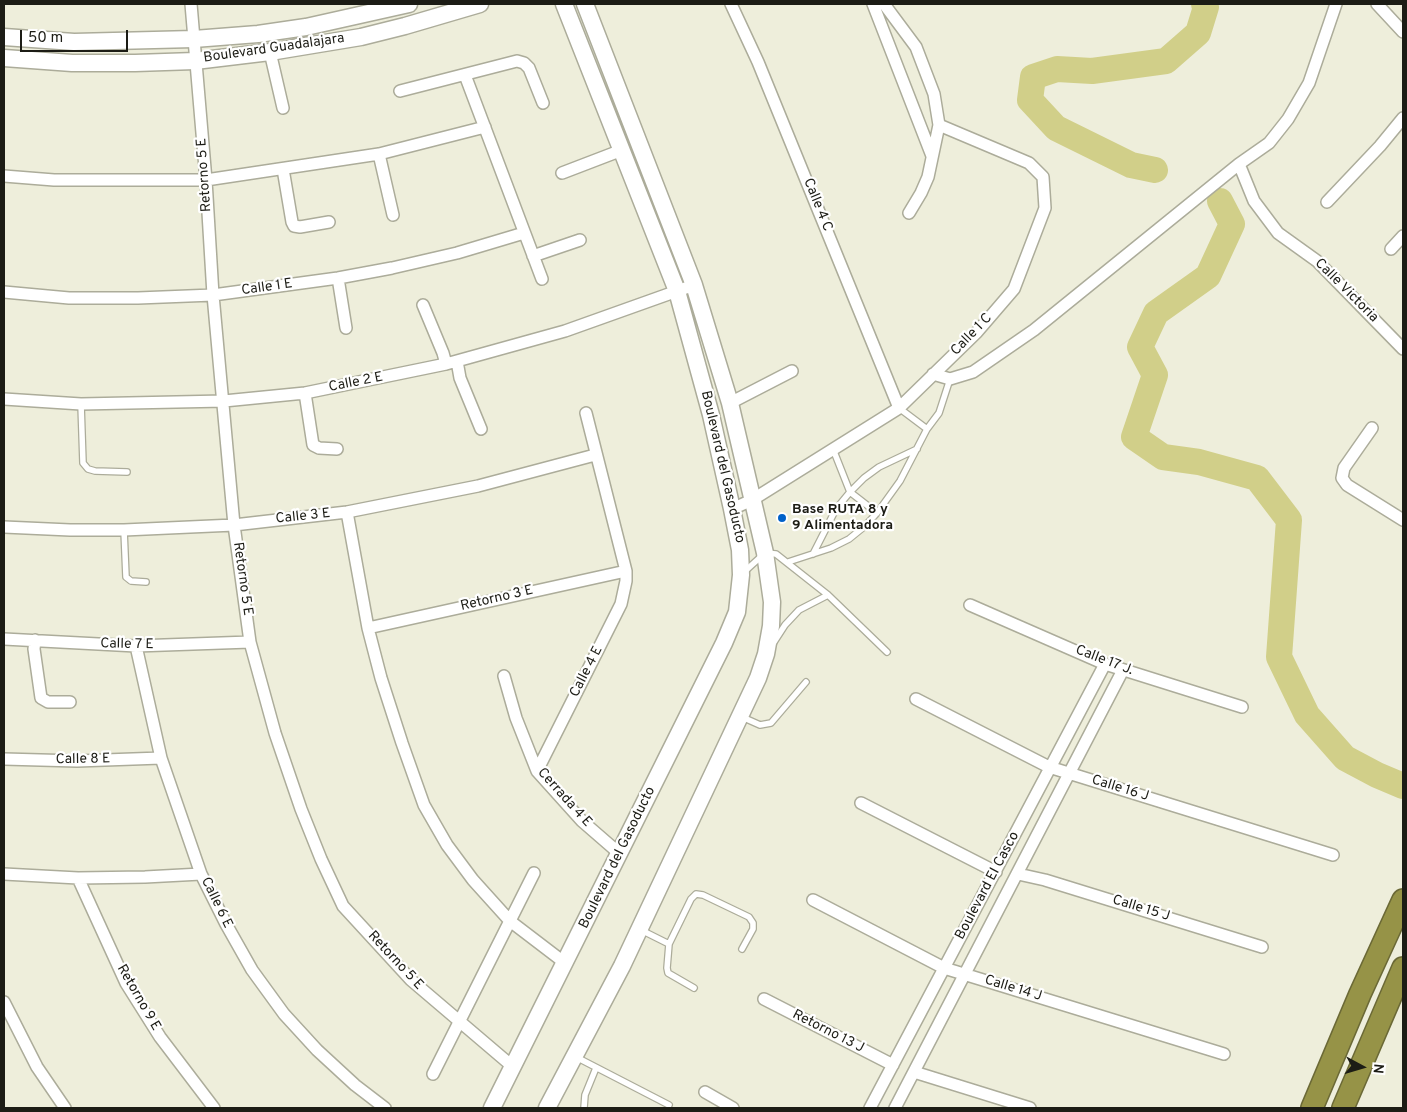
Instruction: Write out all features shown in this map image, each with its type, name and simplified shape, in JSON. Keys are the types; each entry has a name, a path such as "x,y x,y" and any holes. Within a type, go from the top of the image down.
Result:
{"highway":[{"path":"1312,1108 1403,900"},
{"path":"1344,1108 1403,968"}],"street":[{"name":"Retorno 5 E","path":"190,4 206,180 213,295 234,525 250,642 275,733 301,809 321,859 343,906 411,980 459,1023 512,1066"},
{"name":"Boulevard Guadalajara","path":"4,37 74,42 194,39 258,34 306,27 409,4"},
{"name":"Boulevard Guadalajara","path":"4,58 81,63 135,63 195,60 270,52 405,26 480,4"},
{"name":"Boulevard del Gasoducto","path":"492,1108 724,643 737,612 740,575 740,550 732,508 711,415 678,291 564,4"},
{"name":"Boulevard del Gasoducto","path":"547,1108 639,929 758,678 772,626 772,602 765,553 730,403 694,285 585,4"},
{"name":"Calle 4 C","path":"731,4 758,62 899,408"},
{"path":"873,4 933,157"},
{"path":"884,4 916,47 934,94 939,125 928,177 909,213"},
{"path":"933,374 950,378 973,372 1034,330 1239,164 1269,143 1288,119 1309,83 1336,4"},
{"path":"1377,4 1403,32"},
{"path":"270,52 283,108"},
{"path":"400,91 516,61 524,63 529,68 543,104"},
{"path":"465,75 542,279"},
{"path":"1328,202 1403,118"},
{"name":"Calle 1 C","path":"732,508 752,500 899,408 977,332 1014,289 1044,208 1043,177 1029,163 939,125"},
{"path":"4,176 54,180 206,180 379,154 485,127"},
{"path":"562,173 622,150"},
{"path":"379,154 393,215"},
{"name":"Calle Victoria","path":"1239,164 1254,201 1278,233 1317,261 1403,349"},
{"path":"283,169 294,226 300,227 329,222"},
{"name":"Calle 1 E","path":"4,292 69,298 213,295 338,278 457,253 524,233"},
{"path":"1391,249 1403,236"},
{"path":"533,256 580,240"},
{"path":"338,278 346,328"},
{"name":"Calle 2 E","path":"4,399 81,404 224,401 304,393 458,361 565,331 694,285"},
{"path":"423,305 443,352 446,364"},
{"path":"458,361 460,378 481,429"},
{"path":"730,403 792,371"},
{"path":"304,393 313,445 319,448 337,450"},
{"path":"586,413 626,571"},
{"path":"1372,428 1344,468 1342,478 1347,485 1403,520"},
{"name":"Calle 3 E","path":"4,527 124,530 234,525 348,512 478,486 596,455"},
{"path":"348,512 368,628 381,678 424,805 447,845 468,873 510,921 565,963"},
{"name":"Retorno 3 E","path":"368,628 626,571"},
{"name":"Calle 4 E","path":"537,771 621,604 626,571"},
{"name":"Calle 17 J.","path":"970,604 1105,664 1242,707"},
{"name":"Calle 7 E","path":"4,639 136,646 250,642"},
{"path":"35,640 34,650 40,698 48,702 70,702"},
{"name":"Calle 6 E","path":"136,646 161,758 201,874 226,924 252,970 284,1014 317,1050 355,1085 385,1108"},
{"name":"Boulevard El Casco","path":"870,1108 1105,664"},
{"name":"Boulevard El Casco","path":"895,1108 1124,670"},
{"name":"Cerrada 4 E","path":"504,676 516,718 537,771 582,821 620,854"},
{"name":"Calle 16 J","path":"916,699 1049,767 1333,855"},
{"name":"Calle 8 E","path":"4,759 161,758"},
{"path":"861,803 996,872"},
{"path":"434,1074 534,873"},
{"path":"4,874 78,878 201,874"},
{"name":"Calle 15 J","path":"1018,874 1045,880 1262,947"},
{"name":"Retorno 9 E","path":"78,878 126,983 160,1037 214,1108"},
{"name":"Calle 14 J","path":"813,900 944,968 1224,1054"},
{"name":"Retorno 13 J","path":"764,999 893,1065"},
{"path":"4,1002 37,1067 65,1108"},
{"path":"914,1072 1030,1108"},
{"path":"705,1092 733,1108"}],"lane":[{"path":"788,562 831,548 849,539 877,513 900,481 927,429 939,413 950,378"},
{"path":"81,404 84,463 88,469 127,472"},
{"path":"899,408 927,429"},
{"path":"813,554 836,509 850,492 879,467 917,449"},
{"path":"833,450 850,492 877,513"},
{"path":"124,530 126,577 131,581 146,582"},
{"path":"740,575 765,553 776,554 828,596 887,652"},
{"path":"766,654 785,625 799,610 828,596"},
{"path":"740,716 760,725 771,723 806,682"},
{"path":"694,988 668,973 667,968 669,944 691,899 696,894 749,917 753,923 753,929 742,949"},
{"path":"639,929 669,944"},
{"path":"574,1056 669,1105"},
{"path":"584,1108 585,1095 596,1068"}],"waterway":[{"path":"1155,170 1131,165 1056,128 1030,100 1033,77 1057,69 1092,71 1166,61 1198,33 1206,7 1204,4"},
{"path":"1220,201 1232,224 1208,276 1156,313 1140,347 1155,375 1134,437 1163,457 1199,462 1257,478 1289,520 1279,657 1307,715 1345,758 1403,786"}],"place":[{"name":"Base RUTA 8 y 9 Alimentadora","path":"782,518"}]}
